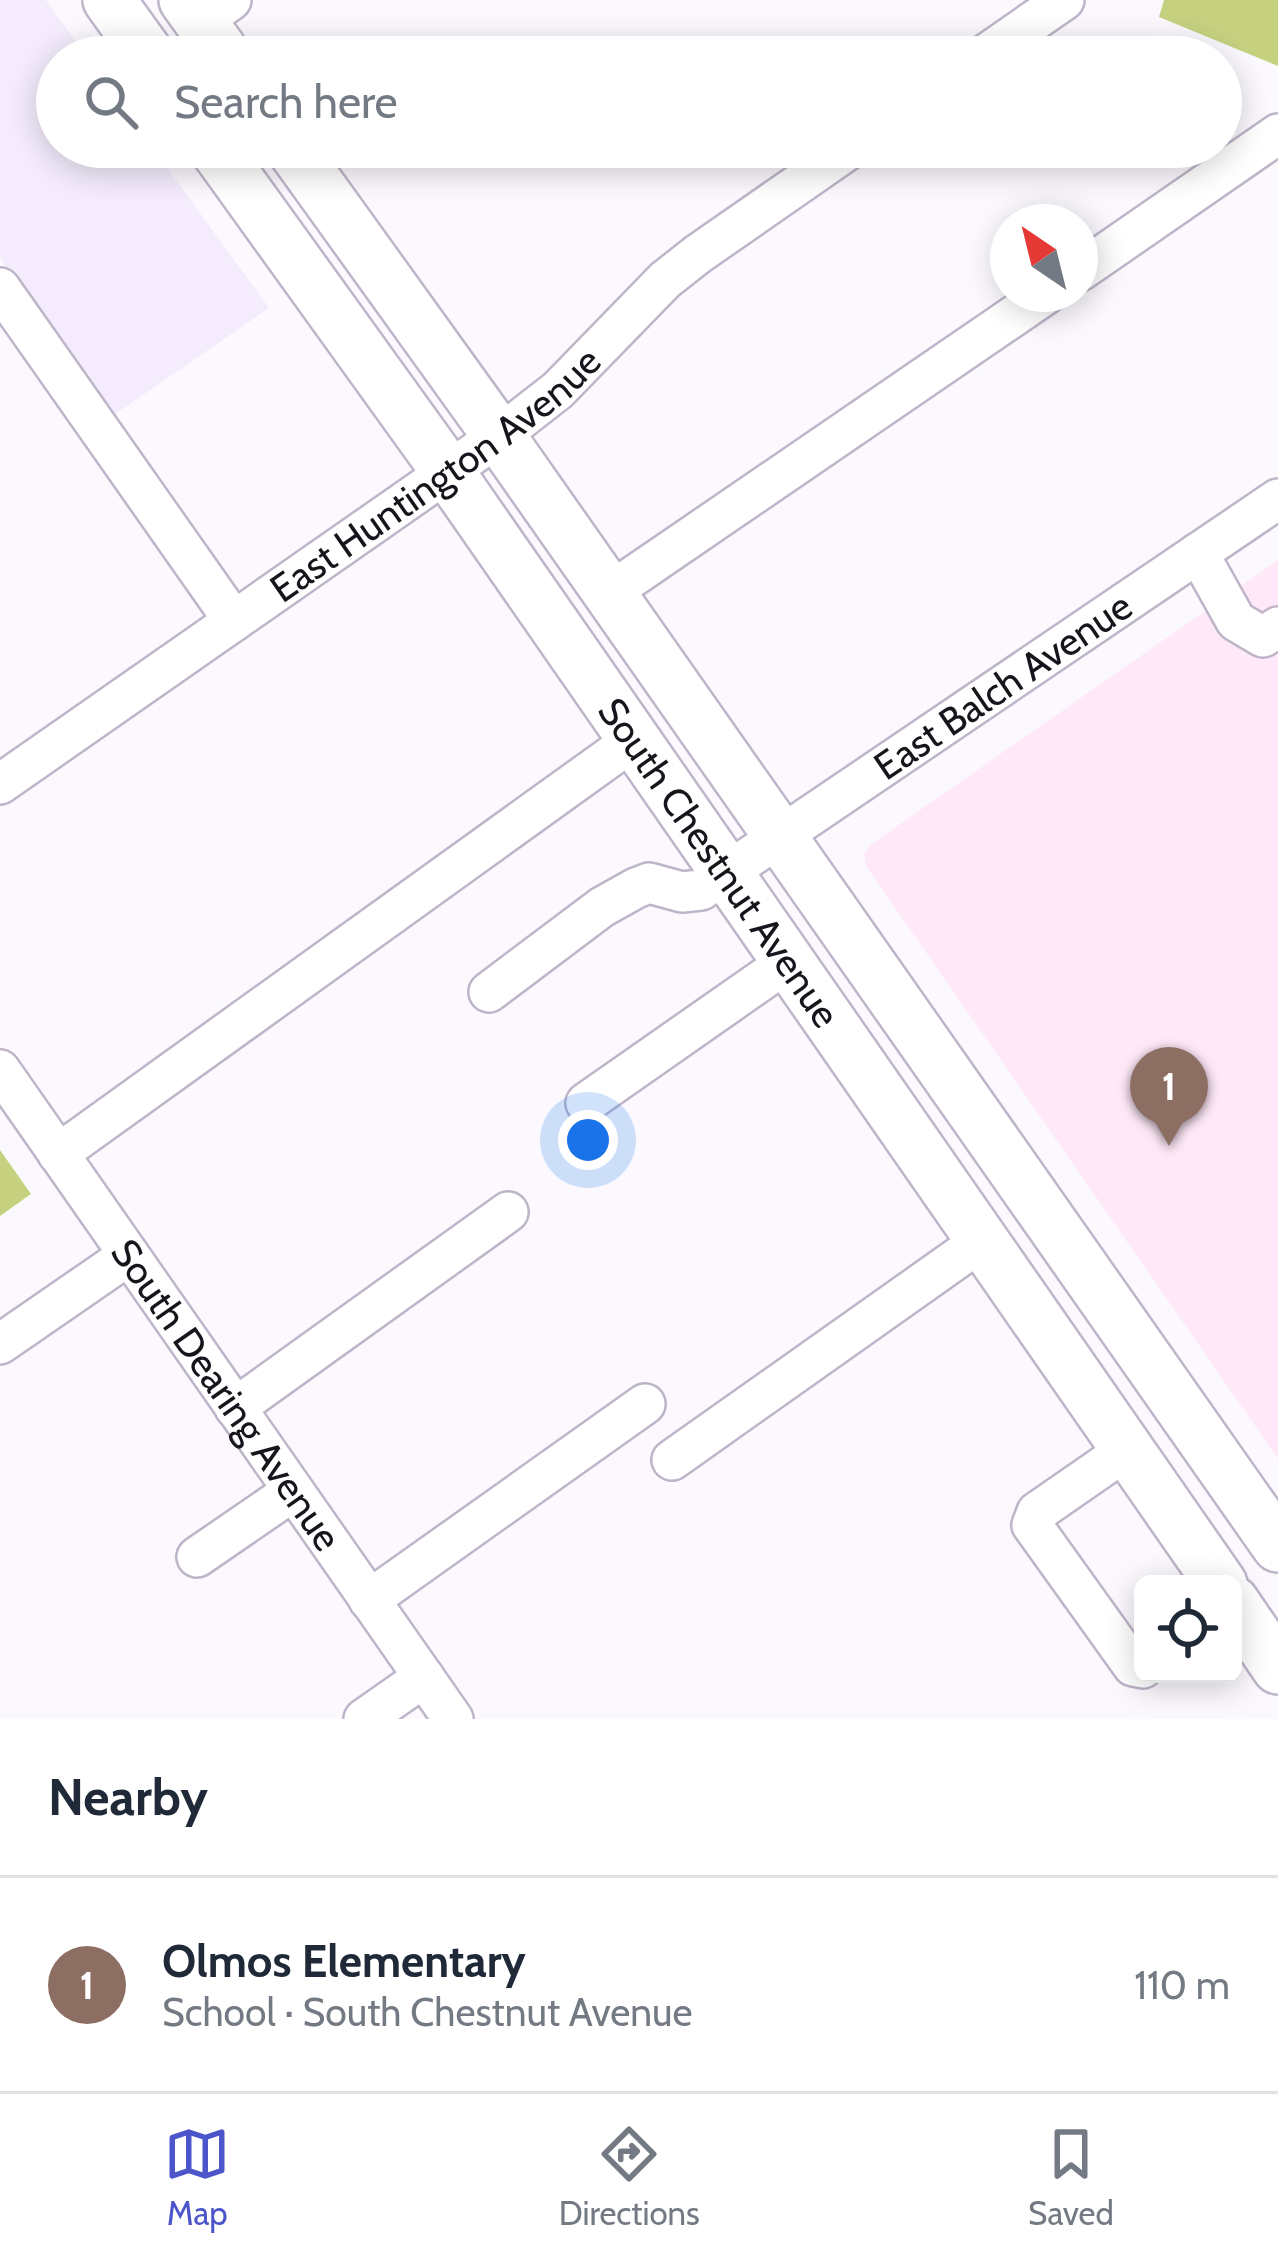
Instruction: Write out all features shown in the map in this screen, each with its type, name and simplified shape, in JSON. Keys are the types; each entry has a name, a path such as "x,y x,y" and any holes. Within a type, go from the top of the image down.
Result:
{"main road":[{"path":"109,0 135,36"},
{"name":"South Chestnut Avenue","path":"229,168 635,739 1214,1575"},
{"name":"South Chestnut Avenue","path":"305,168 499,436 1278,1546"},
{"path":"1022,1296 1075,1258"},
{"name":"South Chestnut Avenue","path":"1242,1616 1278,1668"}],"street":[{"path":"1012,36 1064,0"},
{"path":"1242,159 1278,134"},
{"name":"East Huntington Avenue","path":"4,772 234,621 499,436 558,391 664,280 822,168"},
{"path":"1098,259 1229,168"},
{"path":"0,288 234,621"},
{"path":"609,593 1020,312"},
{"name":"East Balch Avenue","path":"489,992 636,888 650,883 682,892 701,890 1278,499"},
{"path":"1198,553 1236,621 1263,637 1278,627"},
{"path":"58,1154 635,739"},
{"path":"586,1103 789,961"},
{"name":"South Dearing Avenue","path":"0,1070 453,1719"},
{"path":"235,1408 508,1212"},
{"path":"672,1460 983,1240"},
{"path":"0,1344 129,1255"},
{"path":"369,1600 645,1404"},
{"path":"1128,1449 1037,1513 1033,1526 1134,1666"},
{"path":"197,1556 293,1491"},
{"path":"364,1719 424,1677"}],"shaded area":[{"path":"0,0 46,0 72,36 36,36 36,168 167,168 269,308 111,417 0,258"},
{"path":"1278,560 1278,1459 866,866 864,855 870,845"}],"green space":[{"path":"1164,0 1278,0 1278,66 1242,51 1242,36 1205,36 1159,17"},
{"path":"0,1150 31,1194 0,1216"}],"place":[{"name":"Olmos Elementary","path":"1169,1146"}]}
